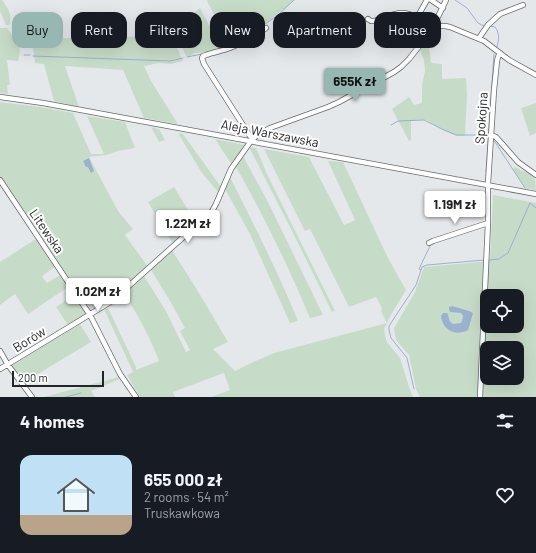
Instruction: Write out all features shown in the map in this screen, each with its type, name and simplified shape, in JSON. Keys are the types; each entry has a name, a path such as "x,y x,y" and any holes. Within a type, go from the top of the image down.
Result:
{"street":[{"path":"421,12 427,0"},
{"path":"431,0 442,8"},
{"path":"440,12 446,0"},
{"path":"479,38 488,25 500,14 523,5"},
{"path":"368,19 374,21"},
{"path":"441,26 448,26 479,38 516,64 536,75"},
{"path":"266,28 238,45 203,56 202,58 220,91 252,140 270,128 339,102 394,72 409,59 418,48"},
{"name":"Spokojna","path":"480,397 488,224 488,185 494,90 498,57 500,53"},
{"name":"Aleja Warszawska","path":"0,97 43,103 252,140 536,194"},
{"path":"491,135 496,137 518,162 536,175"},
{"name":"Borów","path":"0,369 112,301 210,215 231,169 252,140"},
{"name":"Litewska","path":"0,180 90,315 120,374 136,397"},
{"path":"429,243 488,224"},
{"path":"0,351 32,397"}],"green space":[{"path":"0,0 2,0 9,12 9,25 6,25 0,11"},
{"path":"295,0 280,12 273,12 273,17 265,24 265,12 213,12 207,1"},
{"path":"200,8 209,25 210,48 217,48 208,52 195,53 190,56 186,56 182,48 202,48 202,12 195,12"},
{"path":"0,28 7,28 12,35 12,48 19,48 20,50 18,61 7,60 10,85 7,85 8,94 0,93"},
{"path":"135,36 135,48 177,48 183,61 171,64 159,63 144,66 151,81 178,124 144,118 123,70 65,66 79,107 54,101 44,64 35,63 33,48 63,48 63,38 71,38 71,48 127,48 127,37"},
{"path":"422,48 428,48 431,63 442,64 442,79 466,78 467,95 465,136 457,136 442,130 427,120 411,120 411,140 409,141 392,109 409,97 414,105 422,103 422,85 425,71 424,60 420,50"},
{"path":"0,102 73,113 91,154 104,154 87,116 125,122 135,148 106,155 89,157 118,211 133,229 125,235 148,267 110,300 91,312 0,175"},
{"path":"536,103 536,133 530,136 521,108"},
{"path":"151,127 159,129 165,140 159,142"},
{"path":"178,133 183,134 221,187 219,193 202,173"},
{"path":"215,139 245,145 232,165"},
{"path":"249,147 256,148 268,176 335,311 332,312"},
{"path":"264,149 309,157 344,225 355,220 328,161 343,162 388,258 406,290 387,323 381,311 382,308 376,297 349,307 310,229 305,231"},
{"path":"243,156 269,204 323,315 310,318 275,241 236,167"},
{"path":"515,167 524,172 527,171 535,180 536,190 525,188 513,170"},
{"path":"230,177 274,267 298,321 290,323 250,234 225,189"},
{"path":"174,187 196,223 173,244 148,202"},
{"path":"493,195 536,203 536,397 420,397 416,389 409,355 396,340 394,328 415,292 424,267 490,261"},
{"path":"36,239 55,267 42,276 47,283 60,275 68,287 28,314 15,294 0,305 0,262"},
{"path":"172,250 228,342 213,349 235,371 274,353 387,323 384,329 387,342 400,358 413,397 211,397 230,390 224,373 173,392 175,397 140,397 127,375 133,372 104,309 108,308 136,367 136,370 159,361 148,335 125,294 144,276 166,311 186,352 190,350 180,331 185,328 151,270"},
{"path":"74,295 86,314 68,325 56,307"},
{"path":"80,324 91,342 23,383 11,366"},
{"path":"119,377 120,379 91,391 95,397 44,397"}],"water":[{"path":"89,158 94,171 91,173 83,161"},
{"path":"452,306 473,313 468,330 458,333 451,331 443,324 441,316 443,313 448,314 450,321 453,324 461,323 462,321 463,316 461,313 450,312 449,307"}],"waterway":[{"path":"216,50 251,34 278,15 294,0"},
{"path":"455,0 467,8 478,23 484,26"},
{"path":"490,26 495,27 498,32 499,39 497,47"},
{"path":"187,57 202,54"},
{"path":"486,172 494,54"},
{"path":"24,55 30,55"},
{"path":"33,56 170,61 183,58"},
{"path":"391,125 398,121 424,120 456,135 488,135"},
{"path":"493,139 525,188"},
{"path":"487,289 489,260 499,259 508,253 530,203 536,208"},
{"path":"431,244 419,269 421,270 422,267 427,265 484,260"},
{"path":"414,389 407,358 391,338 389,326 416,285 421,270"},
{"path":"482,397 485,333"},
{"path":"66,397 81,393"}]}
